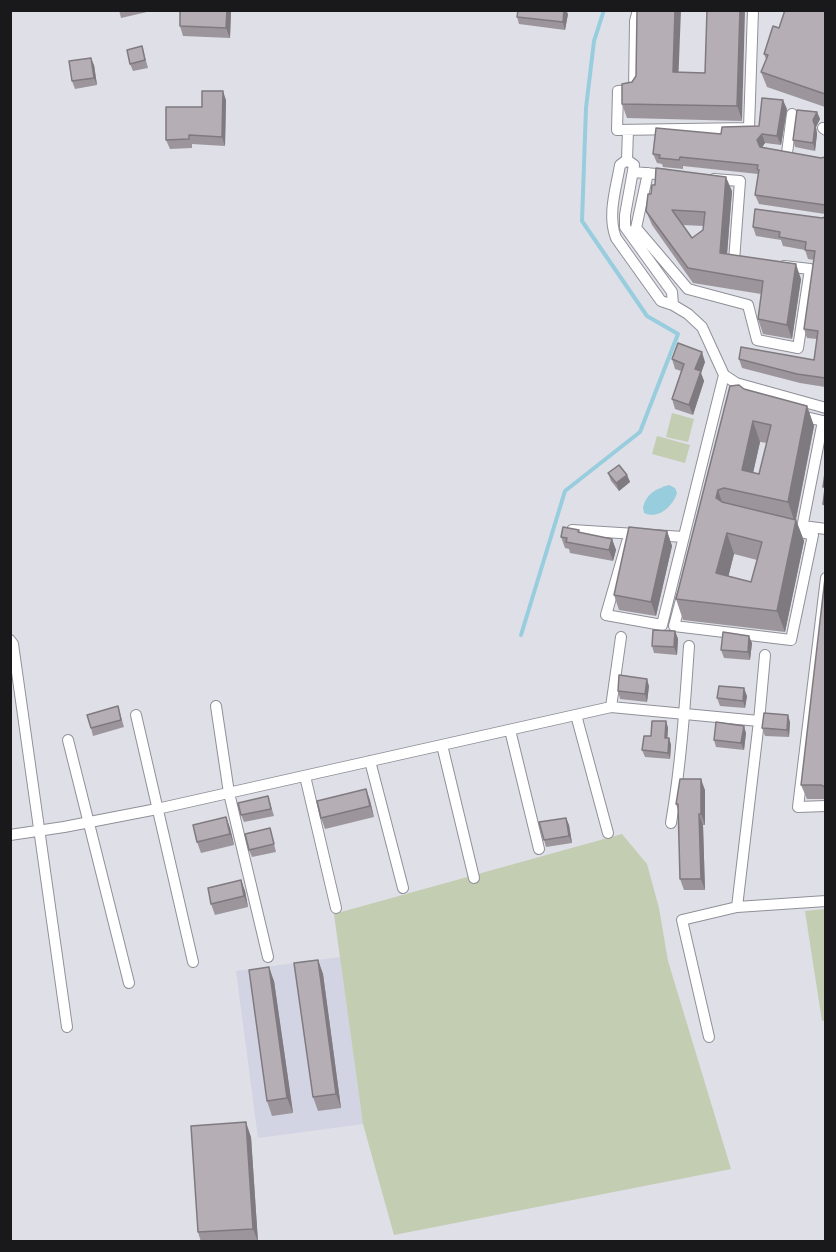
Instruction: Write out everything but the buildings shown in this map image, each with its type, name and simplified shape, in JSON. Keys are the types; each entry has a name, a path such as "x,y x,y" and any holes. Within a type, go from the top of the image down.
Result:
{"street":[{"path":"638,10 635,21 634,90 618,91 617,130 749,128 753,10"},
{"path":"787,153 792,114"},
{"path":"627,160 628,129"},
{"path":"627,160 634,165 625,227 672,292 673,305"},
{"path":"627,160 620,165 611,216 612,228 616,238 661,301 688,314 702,327 724,375 736,383 825,408"},
{"path":"633,172 682,176"},
{"path":"648,173 636,228 688,289 748,305 756,340 798,348 810,269 778,266"},
{"path":"705,178 740,182 734,261 756,263"},
{"path":"629,533 606,615 662,625 724,375"},
{"path":"734,395 736,383"},
{"path":"753,403 755,388"},
{"path":"783,411 823,421 802,529"},
{"path":"778,527 825,529"},
{"path":"686,580 674,626 791,640 813,536 802,529"},
{"path":"572,530 684,537"},
{"path":"825,578 798,807 825,806"},
{"path":"611,707 621,637"},
{"path":"10,640 13,644 67,1027"},
{"path":"670,823 676,790 689,646"},
{"path":"738,907 765,655"},
{"path":"216,706 229,793 268,957"},
{"path":"10,835 157,809 611,707 759,721"},
{"path":"136,715 193,962"},
{"path":"576,715 608,833"},
{"path":"510,730 539,849"},
{"path":"68,740 129,983"},
{"path":"442,745 474,878"},
{"path":"370,761 403,888"},
{"path":"305,776 336,908"},
{"path":"709,1037 682,920 738,907 825,901"}],"shaded area":[{"path":"340,957 363,1124 258,1138 236,971"}],"green space":[{"path":"672,413 694,419 688,442 666,437"},
{"path":"657,436 690,445 685,463 652,454"},
{"path":"622,834 647,864 659,908 668,961 731,1169 394,1235 363,1124 334,914"},
{"path":"825,909 826,1020 822,1021 805,911"}],"water":[{"path":"669,485 675,488 677,493 672,503 660,513 649,515 644,513 644,502 649,495"}],"waterway":[{"path":"521,635 565,491 640,432 678,334 647,316 582,221 586,108 594,41 604,10"}]}
